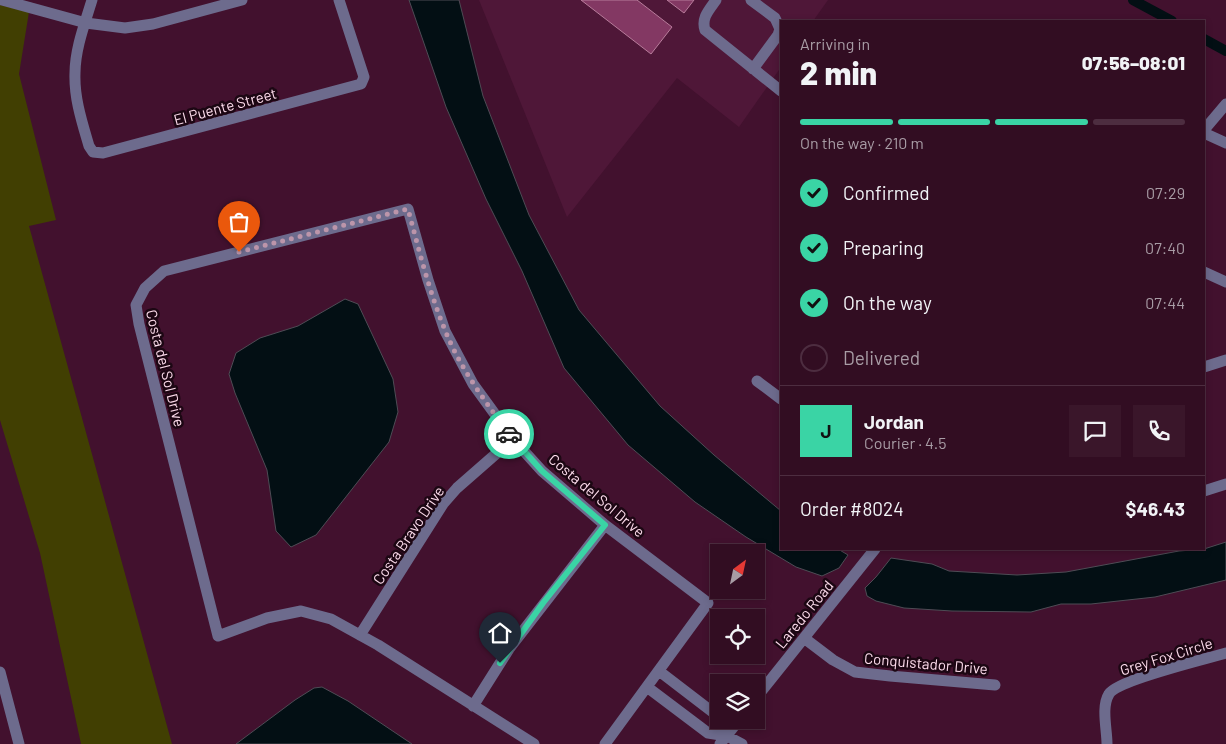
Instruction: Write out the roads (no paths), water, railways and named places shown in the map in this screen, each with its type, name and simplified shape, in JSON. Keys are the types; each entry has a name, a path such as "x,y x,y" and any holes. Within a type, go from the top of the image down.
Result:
{"street":[{"path":"2,0 86,23 112,27 139,27 242,0"},
{"path":"86,23 92,0"},
{"name":"El Puente Street","path":"86,23 75,71 78,102 89,146 93,152 103,154 361,84 364,77 339,0"},
{"path":"716,0 705,15 703,24 705,30 780,90"},
{"path":"752,0 775,18 780,29 778,35 753,69"},
{"path":"1205,131 1226,104"},
{"path":"1205,133 1226,144"},
{"name":"Costa del Sol Drive","path":"534,744 360,635 331,619 301,611 267,618 218,636 139,324 136,305 145,288 164,271 408,209 428,280 445,330 473,384 513,439 542,471 605,525 708,603 605,744"},
{"path":"1205,272 1226,282"},
{"path":"1205,367 1226,360"},
{"path":"757,381 780,398"},
{"name":"Costa Bravo Drive","path":"360,635 443,504 458,488 513,439"},
{"path":"1205,491 1226,484"},
{"path":"473,706 515,641 605,525"},
{"name":"Laredo Road","path":"765,687 874,550"},
{"name":"Conquistador Drive","path":"804,638 833,660 855,672 996,685"},
{"name":"Grey Fox Circle","path":"1107,744 1106,702 1108,694 1113,689 1144,677 1226,653"},
{"path":"659,671 710,711"},
{"path":"0,672 2,691 19,744"},
{"path":"647,687 708,733 723,740 742,744"},
{"path":"723,740 732,729"}],"waterway":[{"path":"1133,0 1170,20"},
{"path":"1205,40 1226,51"}]}
